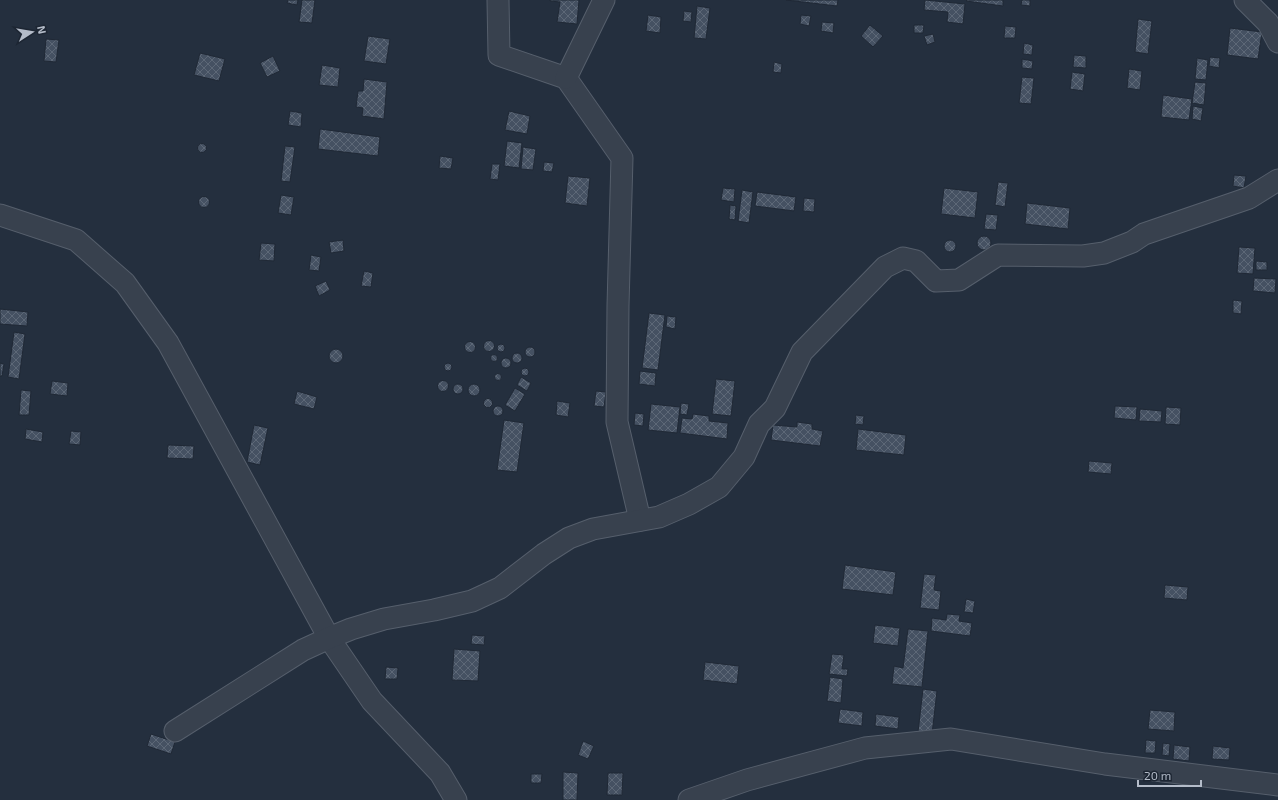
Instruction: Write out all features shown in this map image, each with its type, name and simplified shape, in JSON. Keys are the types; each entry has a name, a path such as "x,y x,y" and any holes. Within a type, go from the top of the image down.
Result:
{"street":[{"path":"498,0 498,55 566,78 622,158 617,422 640,520"},
{"path":"566,78 604,0"},
{"path":"1245,0 1268,23 1278,42"},
{"path":"175,731 303,650 329,638 351,629 384,619 434,610 472,601 500,588 544,554 570,538 593,529 659,517 689,504 719,487 744,457 759,424 775,408 802,352 885,267 903,258 916,261 936,281 959,280 998,255 1083,256 1104,253 1132,242 1144,234 1249,198 1278,180"},
{"path":"0,215 76,240 126,283 168,343 329,638 372,701 440,773 456,800"},
{"path":"689,800 747,780 865,748 951,739 1105,764 1278,785"}],"building":[{"path":"288,0 298,0 297,5 287,3"},
{"path":"302,0 315,0 312,23 299,22"},
{"path":"550,0 579,0 577,24 557,22 560,2"},
{"path":"786,0 838,0 837,6"},
{"path":"925,0 965,4 963,24 947,22 948,12 924,10"},
{"path":"1003,0 1003,6 966,1"},
{"path":"1022,0 1030,0 1030,6 1021,5"},
{"path":"697,6 710,8 706,39 694,38"},
{"path":"684,11 692,12 691,22 683,21"},
{"path":"648,15 661,17 660,33 646,31"},
{"path":"801,15 811,16 809,26 800,24"},
{"path":"1138,19 1152,21 1148,54 1135,52"},
{"path":"822,22 834,23 833,33 821,31"},
{"path":"870,25 883,36 873,47 861,36"},
{"path":"914,25 924,25 923,33 914,33"},
{"path":"1005,26 1016,27 1015,38 1004,38"},
{"path":"1230,28 1262,32 1258,59 1227,55"},
{"path":"933,34 935,42 927,45 924,36"},
{"path":"368,36 390,39 386,64 364,61"},
{"path":"46,39 59,40 56,62 44,61"},
{"path":"1024,43 1033,45 1032,55 1023,54"},
{"path":"200,53 225,59 219,81 194,75"},
{"path":"1074,55 1086,56 1086,68 1073,67"},
{"path":"273,56 280,71 267,77 260,63"},
{"path":"1210,57 1220,58 1219,68 1209,66"},
{"path":"1197,58 1208,60 1206,80 1195,79"},
{"path":"1022,59 1033,61 1032,69 1022,68"},
{"path":"774,62 782,64 781,73 773,72"},
{"path":"322,65 340,68 338,87 319,85"},
{"path":"1129,69 1142,71 1140,90 1127,88"},
{"path":"1072,72 1085,74 1083,91 1070,89"},
{"path":"1022,77 1034,78 1031,104 1019,103"},
{"path":"364,79 387,82 384,119 362,116 363,108 356,107 358,91 363,91"},
{"path":"1195,82 1206,83 1204,105 1192,103"},
{"path":"1163,95 1192,99 1189,120 1161,117"},
{"path":"1193,106 1203,108 1201,121 1192,119"},
{"path":"290,111 302,113 301,127 288,125"},
{"path":"509,111 530,116 527,134 505,130"},
{"path":"320,129 380,137 378,156 318,149"},
{"path":"507,141 522,143 519,168 504,166"},
{"path":"200,144 204,144 206,148 204,152 200,152 198,150 198,146"},
{"path":"285,146 295,147 290,182 281,181"},
{"path":"523,147 536,149 533,170 521,169"},
{"path":"440,156 453,158 451,169 439,168"},
{"path":"544,162 554,163 552,172 543,171"},
{"path":"492,164 500,164 498,180 490,179"},
{"path":"1234,175 1246,176 1244,188 1233,186"},
{"path":"568,176 590,178 587,206 565,203"},
{"path":"998,182 1008,183 1005,207 995,205"},
{"path":"723,188 735,189 734,202 721,200"},
{"path":"944,188 978,192 975,218 941,214"},
{"path":"742,190 753,192 749,223 738,221"},
{"path":"757,192 796,197 794,211 755,206"},
{"path":"281,195 294,197 291,215 278,213"},
{"path":"204,196 208,198 210,202 208,206 204,208 200,206 198,202 200,198"},
{"path":"804,198 815,199 814,212 803,211"},
{"path":"1027,203 1070,208 1068,229 1025,224"},
{"path":"730,205 736,206 735,220 729,219"},
{"path":"986,214 998,215 996,230 984,229"},
{"path":"984,236 989,238 991,243 989,248 984,250 979,248 977,243 979,238"},
{"path":"343,240 344,251 331,253 329,242"},
{"path":"952,240 955,241 955,251 948,252 945,251 944,244 945,241"},
{"path":"261,243 275,244 274,261 259,260"},
{"path":"1239,247 1255,248 1253,274 1237,273"},
{"path":"311,255 321,257 319,271 309,270"},
{"path":"1256,261 1267,262 1267,270 1256,270"},
{"path":"364,271 373,273 371,287 361,286"},
{"path":"1254,278 1276,279 1275,293 1253,291"},
{"path":"326,281 330,290 319,296 315,286"},
{"path":"1233,300 1242,301 1241,314 1233,313"},
{"path":"0,309 28,312 27,326 0,324"},
{"path":"649,313 665,315 658,370 642,368"},
{"path":"667,316 676,317 675,329 666,327"},
{"path":"14,332 25,334 19,379 8,377"},
{"path":"487,341 491,341 493,342 493,350 487,351 484,348 484,344"},
{"path":"468,342 472,342 474,343 474,351 468,352 465,349 465,345"},
{"path":"499,344 503,344 505,348 503,352 499,352 497,350 497,346"},
{"path":"530,347 535,352 530,357 525,352"},
{"path":"333,349 339,349 343,353 343,359 339,363 333,363 329,359 329,353"},
{"path":"515,353 519,353 521,354 521,362 515,363 512,360 512,356"},
{"path":"494,354 497,355 497,361 494,362 491,361 490,358 491,355"},
{"path":"506,358 511,363 506,368 501,363"},
{"path":"0,363 4,364 2,376 0,376"},
{"path":"448,363 451,364 451,370 448,371 445,370 444,367 445,364"},
{"path":"523,368 527,368 529,372 527,376 523,376 521,374 521,370"},
{"path":"640,371 656,373 655,386 639,384"},
{"path":"498,373 501,374 501,380 498,381 495,380 494,377 495,374"},
{"path":"521,377 531,383 527,391 517,385"},
{"path":"716,379 735,381 731,416 712,414"},
{"path":"52,381 68,383 67,396 50,394"},
{"path":"441,381 445,381 447,382 447,390 441,391 438,388 438,384"},
{"path":"456,384 460,384 462,385 462,393 456,394 453,391 453,387"},
{"path":"474,384 478,386 480,390 478,394 474,396 470,394 468,390 470,386"},
{"path":"515,388 525,394 515,411 505,405"},
{"path":"21,390 31,391 29,415 19,415"},
{"path":"297,391 317,397 314,409 294,404"},
{"path":"596,391 606,392 604,407 594,406"},
{"path":"488,398 493,403 488,408 483,403"},
{"path":"557,401 570,403 568,417 556,415"},
{"path":"681,403 689,404 687,415 680,414"},
{"path":"651,404 680,407 677,433 648,430"},
{"path":"496,406 500,406 502,407 502,415 496,416 493,413 493,409"},
{"path":"1115,406 1137,407 1136,420 1114,418"},
{"path":"1166,407 1181,408 1180,425 1165,424"},
{"path":"1140,409 1162,411 1161,422 1139,421"},
{"path":"635,413 644,414 643,426 634,425"},
{"path":"693,414 709,416 709,421 728,423 727,439 680,433 682,418 692,419"},
{"path":"856,415 864,416 863,425 855,424"},
{"path":"504,420 524,423 517,472 497,470"},
{"path":"797,422 812,424 812,429 823,431 820,446 771,440 773,425 797,427"},
{"path":"254,425 268,428 260,465 247,462"},
{"path":"26,429 43,432 42,442 25,439"},
{"path":"858,429 906,435 904,455 856,450"},
{"path":"71,431 81,432 80,445 69,444"},
{"path":"168,445 194,446 193,459 167,458"},
{"path":"1089,461 1112,463 1111,474 1088,472"},
{"path":"845,565 896,572 893,595 842,589"},
{"path":"924,574 936,575 934,590 941,591 939,610 920,608"},
{"path":"1165,585 1188,587 1187,600 1164,598"},
{"path":"966,599 975,601 973,613 964,612"},
{"path":"947,614 960,615 959,621 972,623 970,636 931,631 932,618 946,620"},
{"path":"875,625 900,628 898,646 873,643"},
{"path":"908,629 928,631 922,687 892,684 894,666 903,668"},
{"path":"472,635 485,636 484,645 471,644"},
{"path":"454,649 480,651 478,681 452,680"},
{"path":"832,654 844,655 842,669 848,669 847,676 829,674"},
{"path":"705,662 739,666 737,684 703,680"},
{"path":"386,667 398,668 397,679 385,679"},
{"path":"830,677 843,679 841,703 827,701"},
{"path":"923,689 937,691 932,734 918,732"},
{"path":"840,709 863,712 862,726 838,723"},
{"path":"1150,710 1175,712 1174,731 1148,729"},
{"path":"876,714 899,717 898,729 875,726"},
{"path":"151,734 175,742 171,754 147,746"},
{"path":"1146,740 1156,741 1155,753 1145,753"},
{"path":"583,741 594,746 588,759 578,755"},
{"path":"1163,743 1170,744 1169,756 1162,755"},
{"path":"1174,745 1190,747 1189,761 1173,759"},
{"path":"1213,746 1230,748 1229,760 1212,759"},
{"path":"563,772 578,773 577,800 563,800"},
{"path":"608,773 623,773 622,795 607,795"},
{"path":"531,774 542,774 541,783 531,783"}]}
